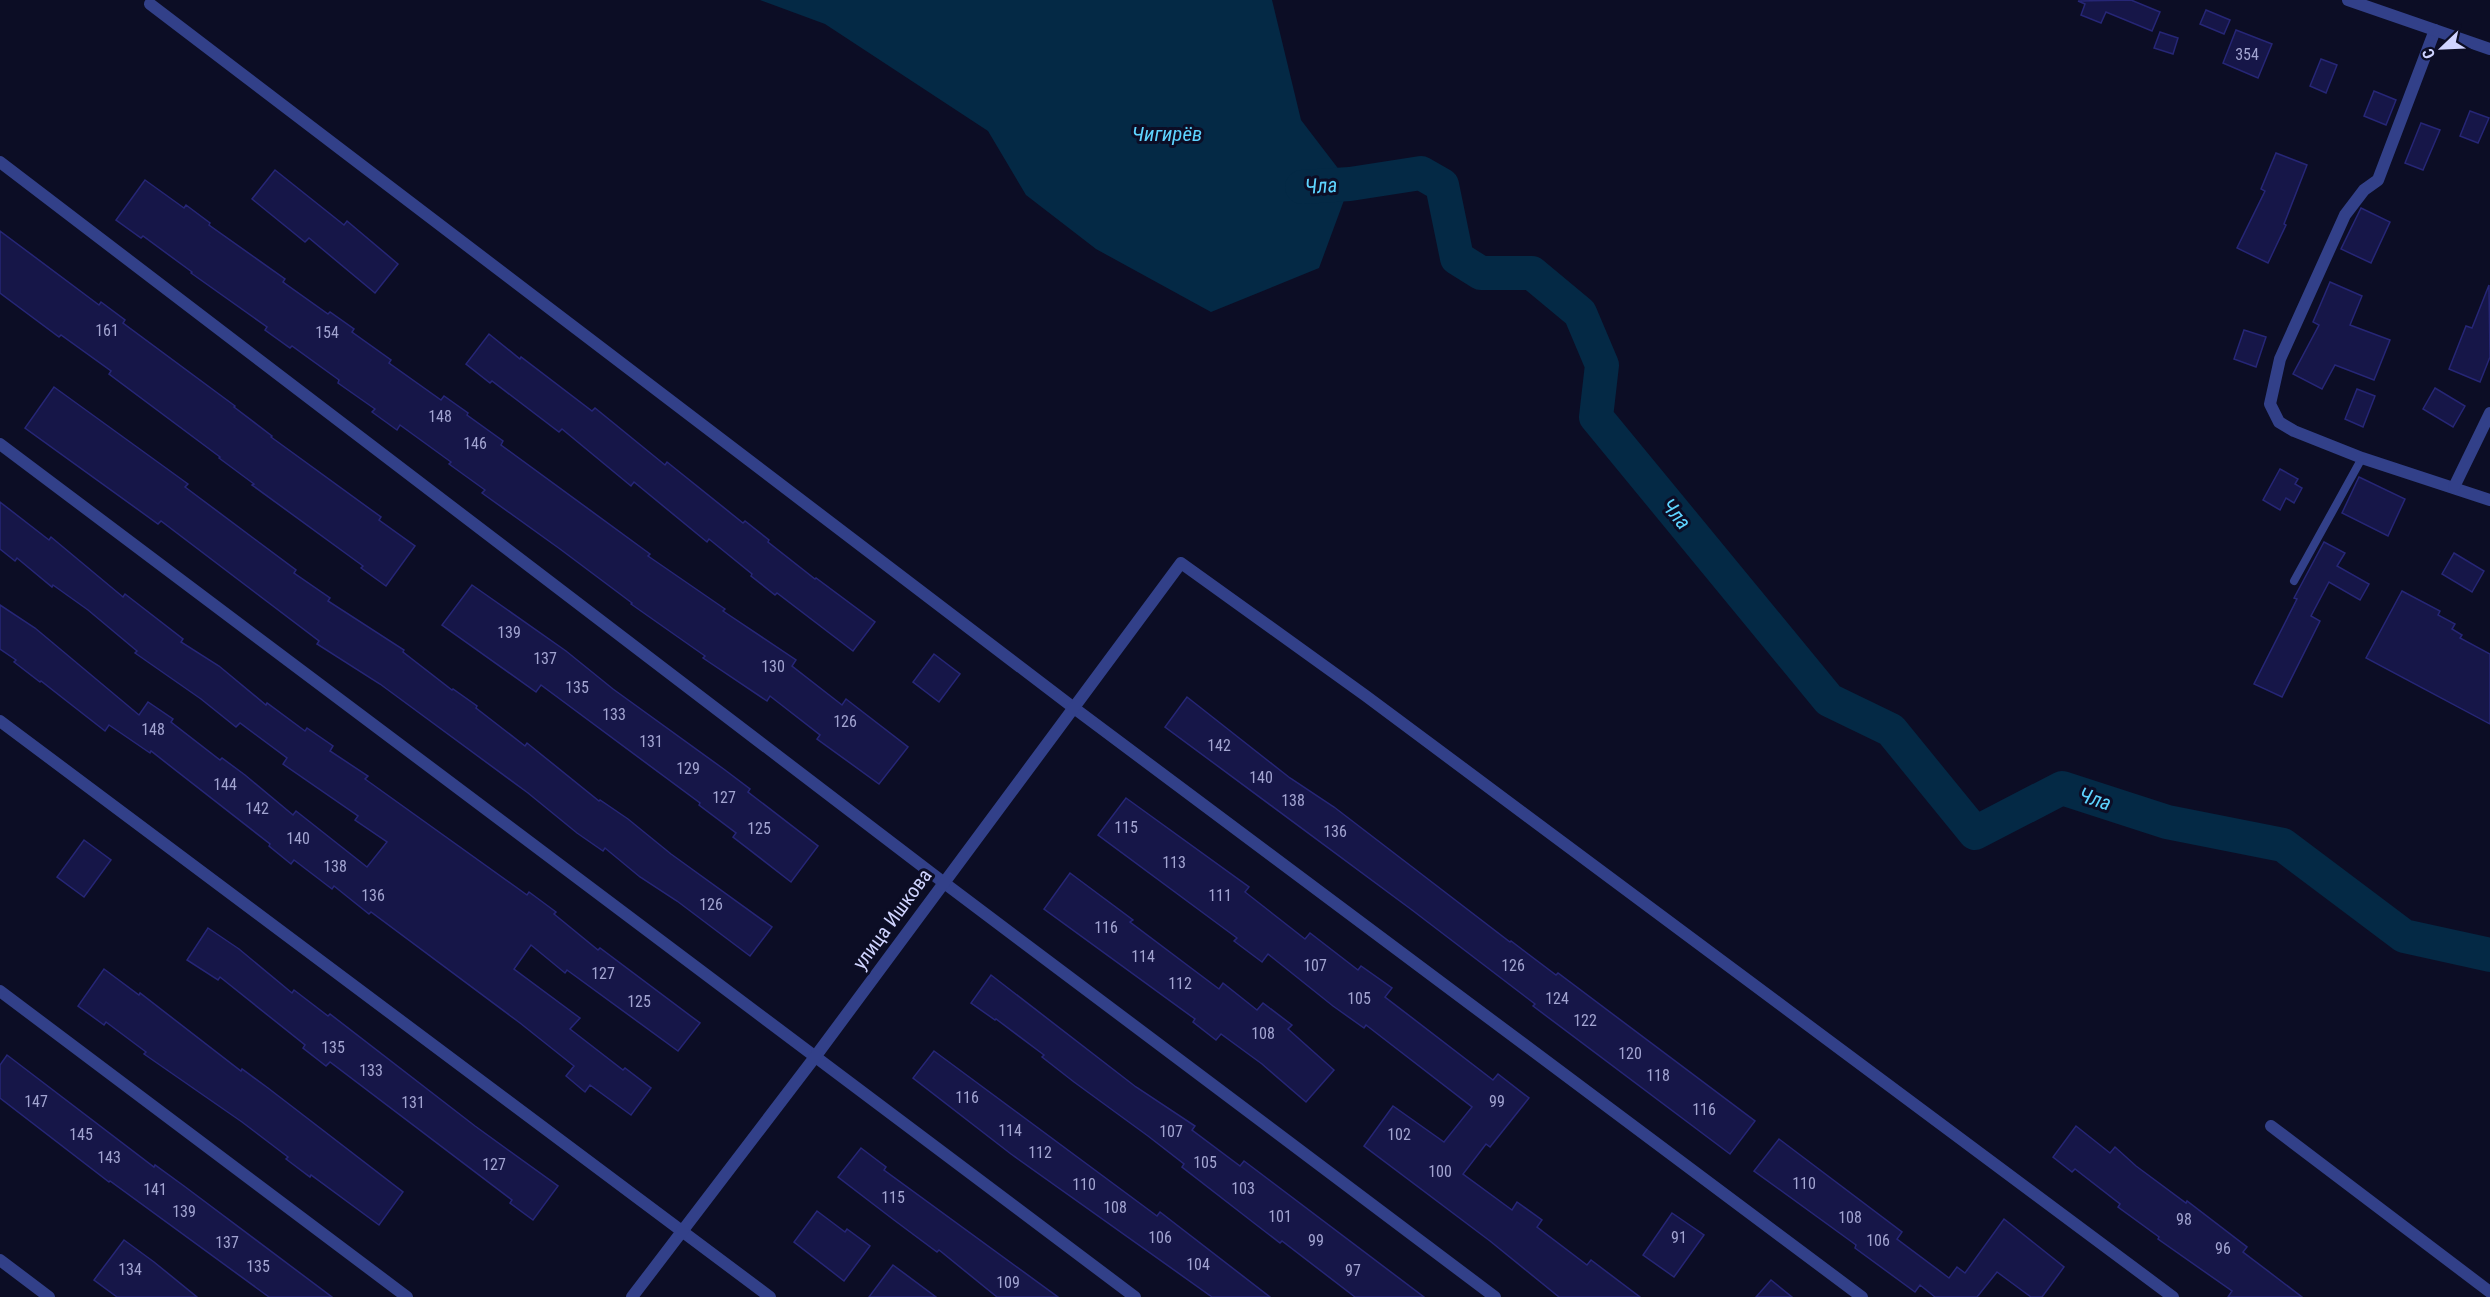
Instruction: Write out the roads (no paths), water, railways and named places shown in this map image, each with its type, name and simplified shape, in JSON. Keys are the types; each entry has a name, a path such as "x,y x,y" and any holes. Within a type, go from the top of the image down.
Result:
{"street":[{"path":"2348,0 2490,49"},
{"path":"150,4 1074,708 1862,1297"},
{"path":"2435,30 2378,180 2364,190 2345,215 2280,359 2270,404 2280,422 2294,431 2362,458 2490,500"},
{"path":"0,162 943,882 1495,1297"},
{"path":"2454,487 2490,413"},
{"path":"0,444 1135,1297"},
{"name":"улица Ишкова","path":"632,1297 815,1057 1180,563 1366,696 2173,1297"},
{"path":"0,721 770,1297"},
{"path":"0,991 407,1297"},
{"path":"2271,1126 2490,1292"},
{"path":"0,1260 49,1297"}],"lane":[{"path":"2294,581 2362,458"}],"water":[{"name":"Чигирёв","path":"760,0 1272,0 1301,120 1350,184 1319,268 1211,312 1096,249 1026,195 988,131 825,24"}],"waterway":[{"name":"Чла","path":"1302,187 1350,184 1421,173 1442,185 1457,258 1481,273 1532,273 1580,313 1602,365 1596,417 1829,700 1891,730 1975,833 2062,788 2167,822 2283,845 2404,936 2490,955"}]}
